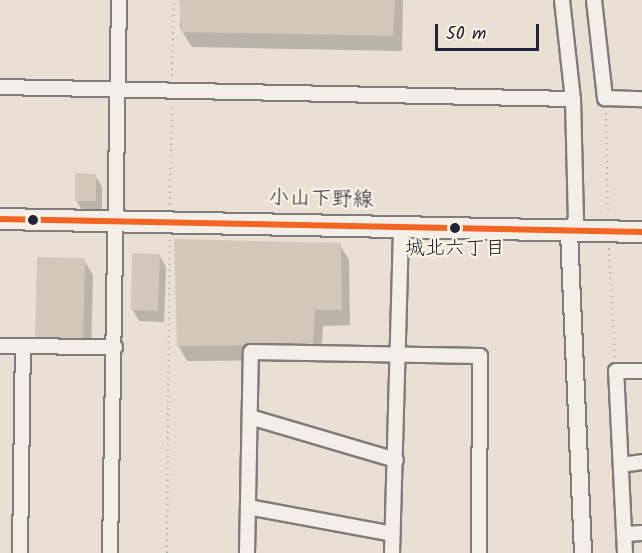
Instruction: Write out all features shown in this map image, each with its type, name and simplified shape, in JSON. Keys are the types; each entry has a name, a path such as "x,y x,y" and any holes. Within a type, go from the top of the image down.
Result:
{"main road":[{"name":"小山下野線","path":"0,219 400,225 569,232 642,232"}],"street":[{"path":"110,553 119,0"},
{"path":"562,0 573,99 576,219 569,232 583,553"},
{"path":"594,0 606,98 642,99"},
{"path":"0,87 573,99"},
{"path":"392,553 400,225"},
{"path":"0,346 115,347"},
{"path":"20,553 24,347"},
{"path":"247,553 251,352 480,356 479,553"},
{"path":"625,553 616,371 642,371"},
{"path":"250,417 396,460"},
{"path":"621,465 642,462"},
{"path":"248,507 393,534"},
{"path":"624,534 642,533"}],"path":[{"path":"172,82 174,0"},
{"path":"167,553 172,93"}],"building":[{"path":"179,0 395,0 393,36 182,32"},
{"path":"75,173 96,174 96,201 75,201"},
{"path":"174,239 341,243 342,310 315,310 313,345 177,346"},
{"path":"132,253 160,254 158,311 131,310"},
{"path":"37,257 85,258 83,339 35,338"}],"transit line":[{"path":"0,219 642,232"}],"place":[{"name":"城北六丁目","path":"455,228"}]}
